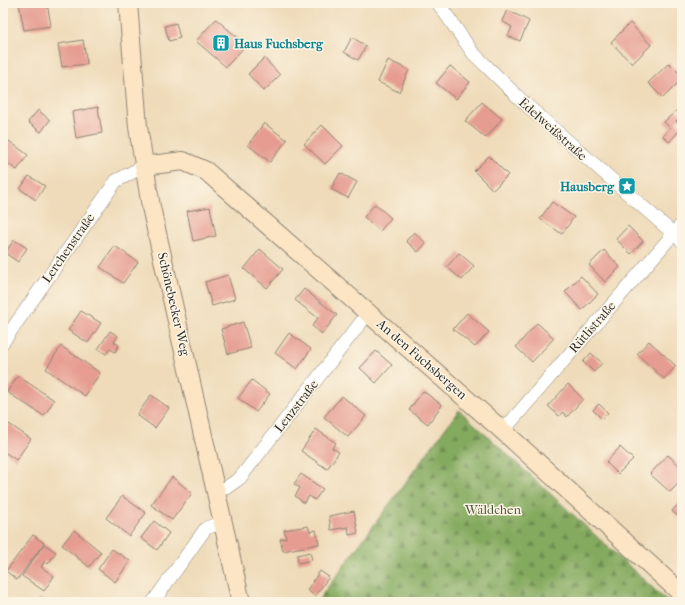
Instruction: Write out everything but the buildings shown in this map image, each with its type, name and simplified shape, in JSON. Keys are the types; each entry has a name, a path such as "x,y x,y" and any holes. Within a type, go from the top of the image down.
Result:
{"street":[{"name":"Schönebecker Weg","path":"128,3 138,127 153,215 241,602"},
{"name":"Edelweißstraße","path":"438,3 473,53 522,102 678,238"},
{"name":"An den Fuchsbergen","path":"144,166 183,161 206,171 369,312 503,431 682,594"},
{"name":"Lerchenstraße","path":"3,342 116,181 144,166"},
{"name":"Rütlistraße","path":"503,431 678,238 682,224"},
{"name":"Lenzstraße","path":"216,490 226,488 240,478 369,312"},
{"path":"153,602 206,528 223,522"}],"green space":[{"name":"Wäldchen","path":"459,410 668,602 317,602"}],"place":[{"name":"Haus Fuchsberg","path":"221,43"},
{"name":"Hausberg","path":"627,186"}]}
